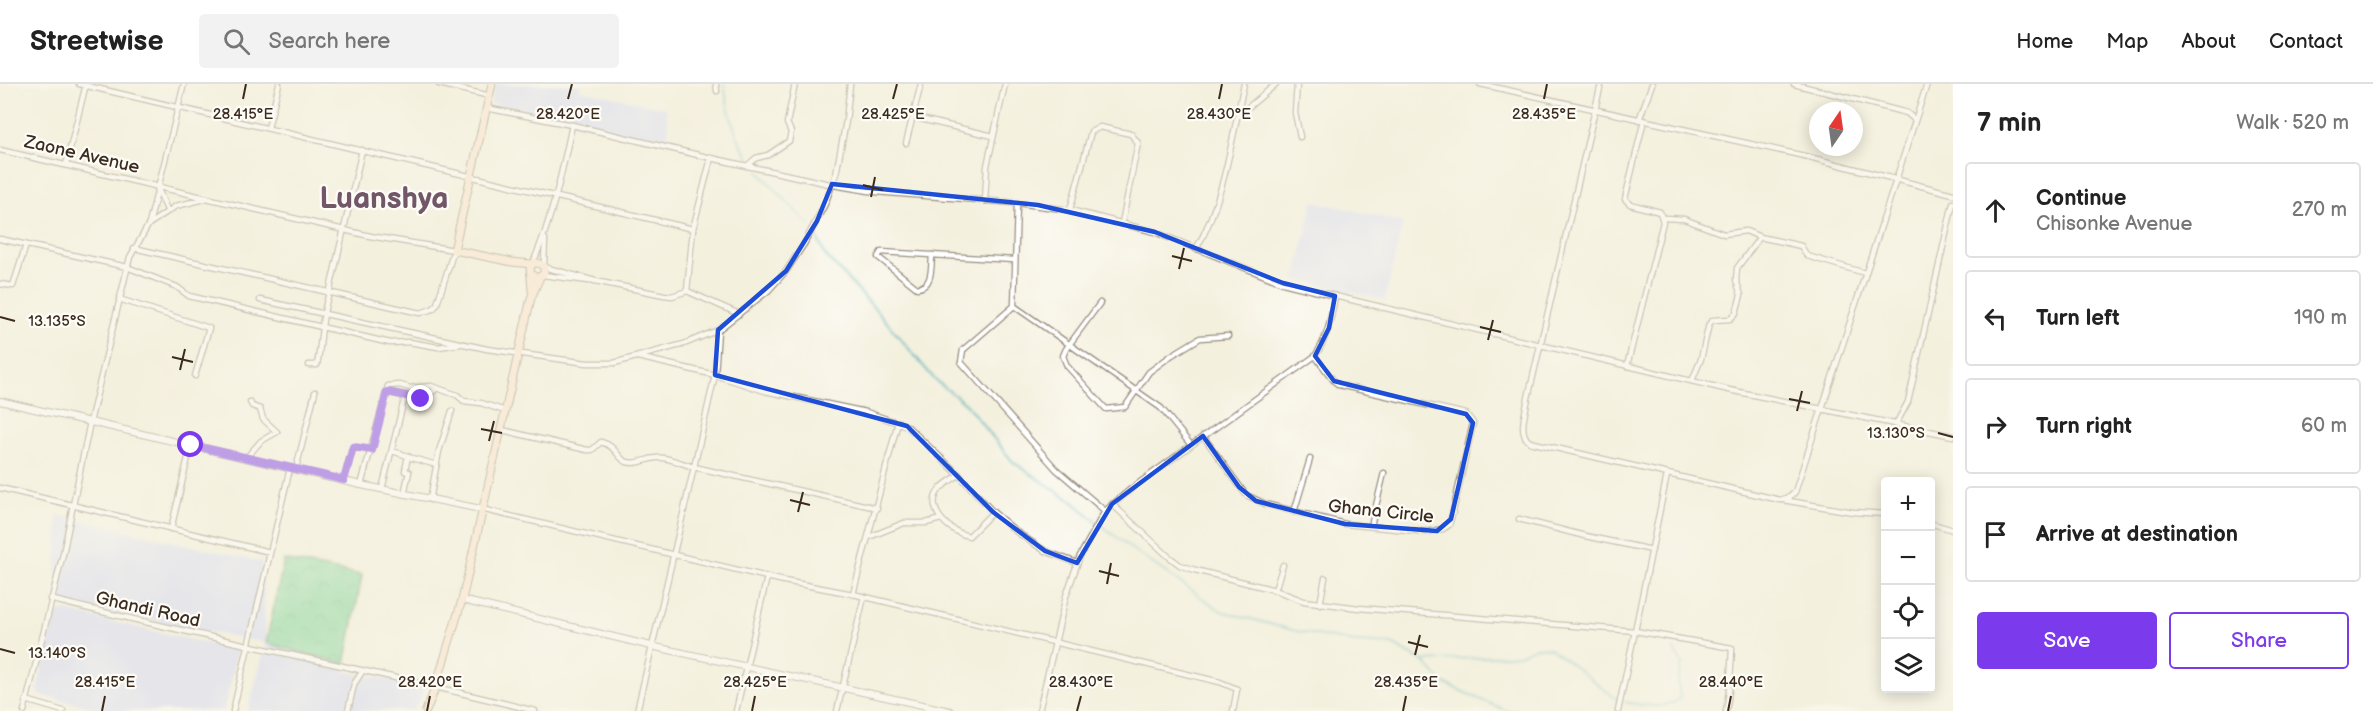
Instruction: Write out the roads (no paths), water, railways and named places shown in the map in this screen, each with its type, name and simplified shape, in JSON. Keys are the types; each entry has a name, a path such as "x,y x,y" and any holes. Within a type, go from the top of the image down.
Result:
{"main road":[{"path":"492,84 454,250 512,262 533,264 538,262 544,266 542,276 531,298"},
{"path":"512,262 536,277 542,276"},
{"path":"426,711 462,600 531,298 530,267 533,264"}],"street":[{"path":"79,84 693,229"},
{"path":"24,711 63,554 90,422 106,364 127,267 134,248 149,224 184,84"},
{"path":"268,128 279,84"},
{"path":"439,84 490,96"},
{"path":"716,84 717,91"},
{"path":"746,166 756,158 768,155 789,141 791,132 787,123 795,84"},
{"path":"260,300 519,354 587,363 614,363 684,344 718,330 768,291 786,271 804,244 825,204 841,153 850,84"},
{"path":"906,143 921,84"},
{"path":"985,201 987,166 1005,84"},
{"path":"1196,249 1215,205 1244,84"},
{"path":"1238,116 1275,84"},
{"path":"1297,84 1294,113 1300,137"},
{"path":"1480,84 1809,157 1953,194"},
{"path":"1601,84 1528,398 1522,433 1525,439 1574,454 1780,500 1881,513"},
{"path":"1627,366 1664,218 1660,212 1630,204 1625,197 1641,120 1652,84"},
{"path":"1794,84 1906,113 1915,120"},
{"path":"1780,500 1790,497 1795,492 1927,84"},
{"path":"66,165 86,85"},
{"path":"486,108 572,125 711,159 839,186 875,192 1017,203 1070,210 1166,236 1283,283 1692,381 1953,436"},
{"path":"912,117 993,136"},
{"path":"533,264 545,236 556,198 572,125"},
{"path":"1070,210 1091,132 1100,128 1131,134 1138,143 1122,223"},
{"name":"Zaone Avenue","path":"0,150 370,236 454,250"},
{"path":"309,365 317,365 323,328 323,306 329,294 342,229 362,150"},
{"path":"687,291 693,229 711,159"},
{"path":"158,187 167,210"},
{"path":"149,224 167,210 184,202 210,199"},
{"path":"1017,203 1014,306 963,350 961,363 1056,469 1105,511"},
{"path":"1896,424 1908,402 1941,249 1951,225 1953,203"},
{"path":"1664,218 1693,222 1724,234 1746,231 1760,237 1801,246 1807,256 1865,273"},
{"path":"545,236 544,266 595,281 672,296 687,291 739,314"},
{"path":"1692,381 1701,359 1709,324 1713,320 1730,319 1736,313 1741,295 1736,280 1737,268 1760,237"},
{"path":"0,239 127,267 177,287 189,296 323,328 390,343 410,342 438,347 450,347 463,343"},
{"path":"0,284 13,286 26,245"},
{"path":"134,248 412,313 427,312 437,303 454,250"},
{"path":"932,255 927,285 920,289 878,257 882,252 932,255 1014,261"},
{"path":"542,276 595,281"},
{"path":"1039,711 1071,581 1077,563 1105,511 1203,436 1315,356 1329,328 1335,296"},
{"path":"119,299 209,328 195,376"},
{"path":"1100,303 1063,354 1063,360 1106,409 1125,407 1154,368 1196,340 1228,336"},
{"path":"1014,306 1169,416 1191,445"},
{"path":"637,711 715,375 718,330"},
{"name":"Ghana Circle","path":"1203,436 1246,495 1256,501 1331,521 1371,526 1437,531 1449,525 1473,423 1471,419 1466,414 1339,385 1315,356"},
{"path":"637,357 715,375 765,391 834,404 898,422 909,428 959,475 993,512 1018,533 1045,551 1077,563"},
{"path":"361,485 390,385 431,386 457,395 465,401 481,403 505,411"},
{"path":"382,489 401,408 404,407 406,387"},
{"path":"387,392 424,399 436,389"},
{"path":"233,711 272,543 315,393"},
{"path":"0,401 361,485 481,509 853,594 1232,685 1238,693 1233,711"},
{"path":"246,458 261,441 276,432 260,415 260,409 252,406 250,402"},
{"path":"430,500 439,451 452,411"},
{"path":"853,594 898,422"},
{"path":"502,430 587,450 592,450 601,442 606,443 627,462 639,463 658,458 877,508"},
{"path":"394,439 392,452 437,465"},
{"path":"171,529 191,445"},
{"path":"344,480 353,447 372,450"},
{"path":"404,494 409,472 405,471 408,457"},
{"path":"1294,512 1310,459"},
{"path":"1371,526 1384,472"},
{"path":"959,475 939,491 935,507 941,519 960,535 969,537 993,512"},
{"path":"1618,711 1667,475"},
{"path":"0,488 270,552"},
{"path":"1112,504 1180,565 1320,604 1635,631 1732,648 1730,689 1726,711"},
{"path":"868,537 904,523 926,523 941,519"},
{"path":"1519,519 1652,550"},
{"path":"1935,525 1953,530"},
{"path":"258,549 272,543"},
{"path":"1275,590 1283,565"},
{"path":"736,711 767,576"},
{"path":"1320,604 1325,578"},
{"path":"837,711 864,597"},
{"name":"Ghandi Road","path":"50,599 362,672 436,686 535,711"},
{"path":"462,600 651,646 950,711"},
{"path":"348,711 354,684 362,672"},
{"path":"26,700 63,711"}],"waterway":[{"path":"724,84 732,123 750,159"},
{"path":"758,171 810,226"},
{"path":"814,231 825,255 878,312 936,381 966,404 1013,462 1073,502 1096,521"},
{"path":"1101,525 1221,611 1296,631 1355,642 1392,644 1423,661 1443,683 1507,711 1517,711"},
{"path":"1425,661 1519,655 1536,647 1550,648 1618,700"},
{"path":"1625,702 1662,706 1669,705 1680,698 1678,683 1682,664 1674,650"}],"district":[{"name":"Luanshya","path":"384,198"}]}
